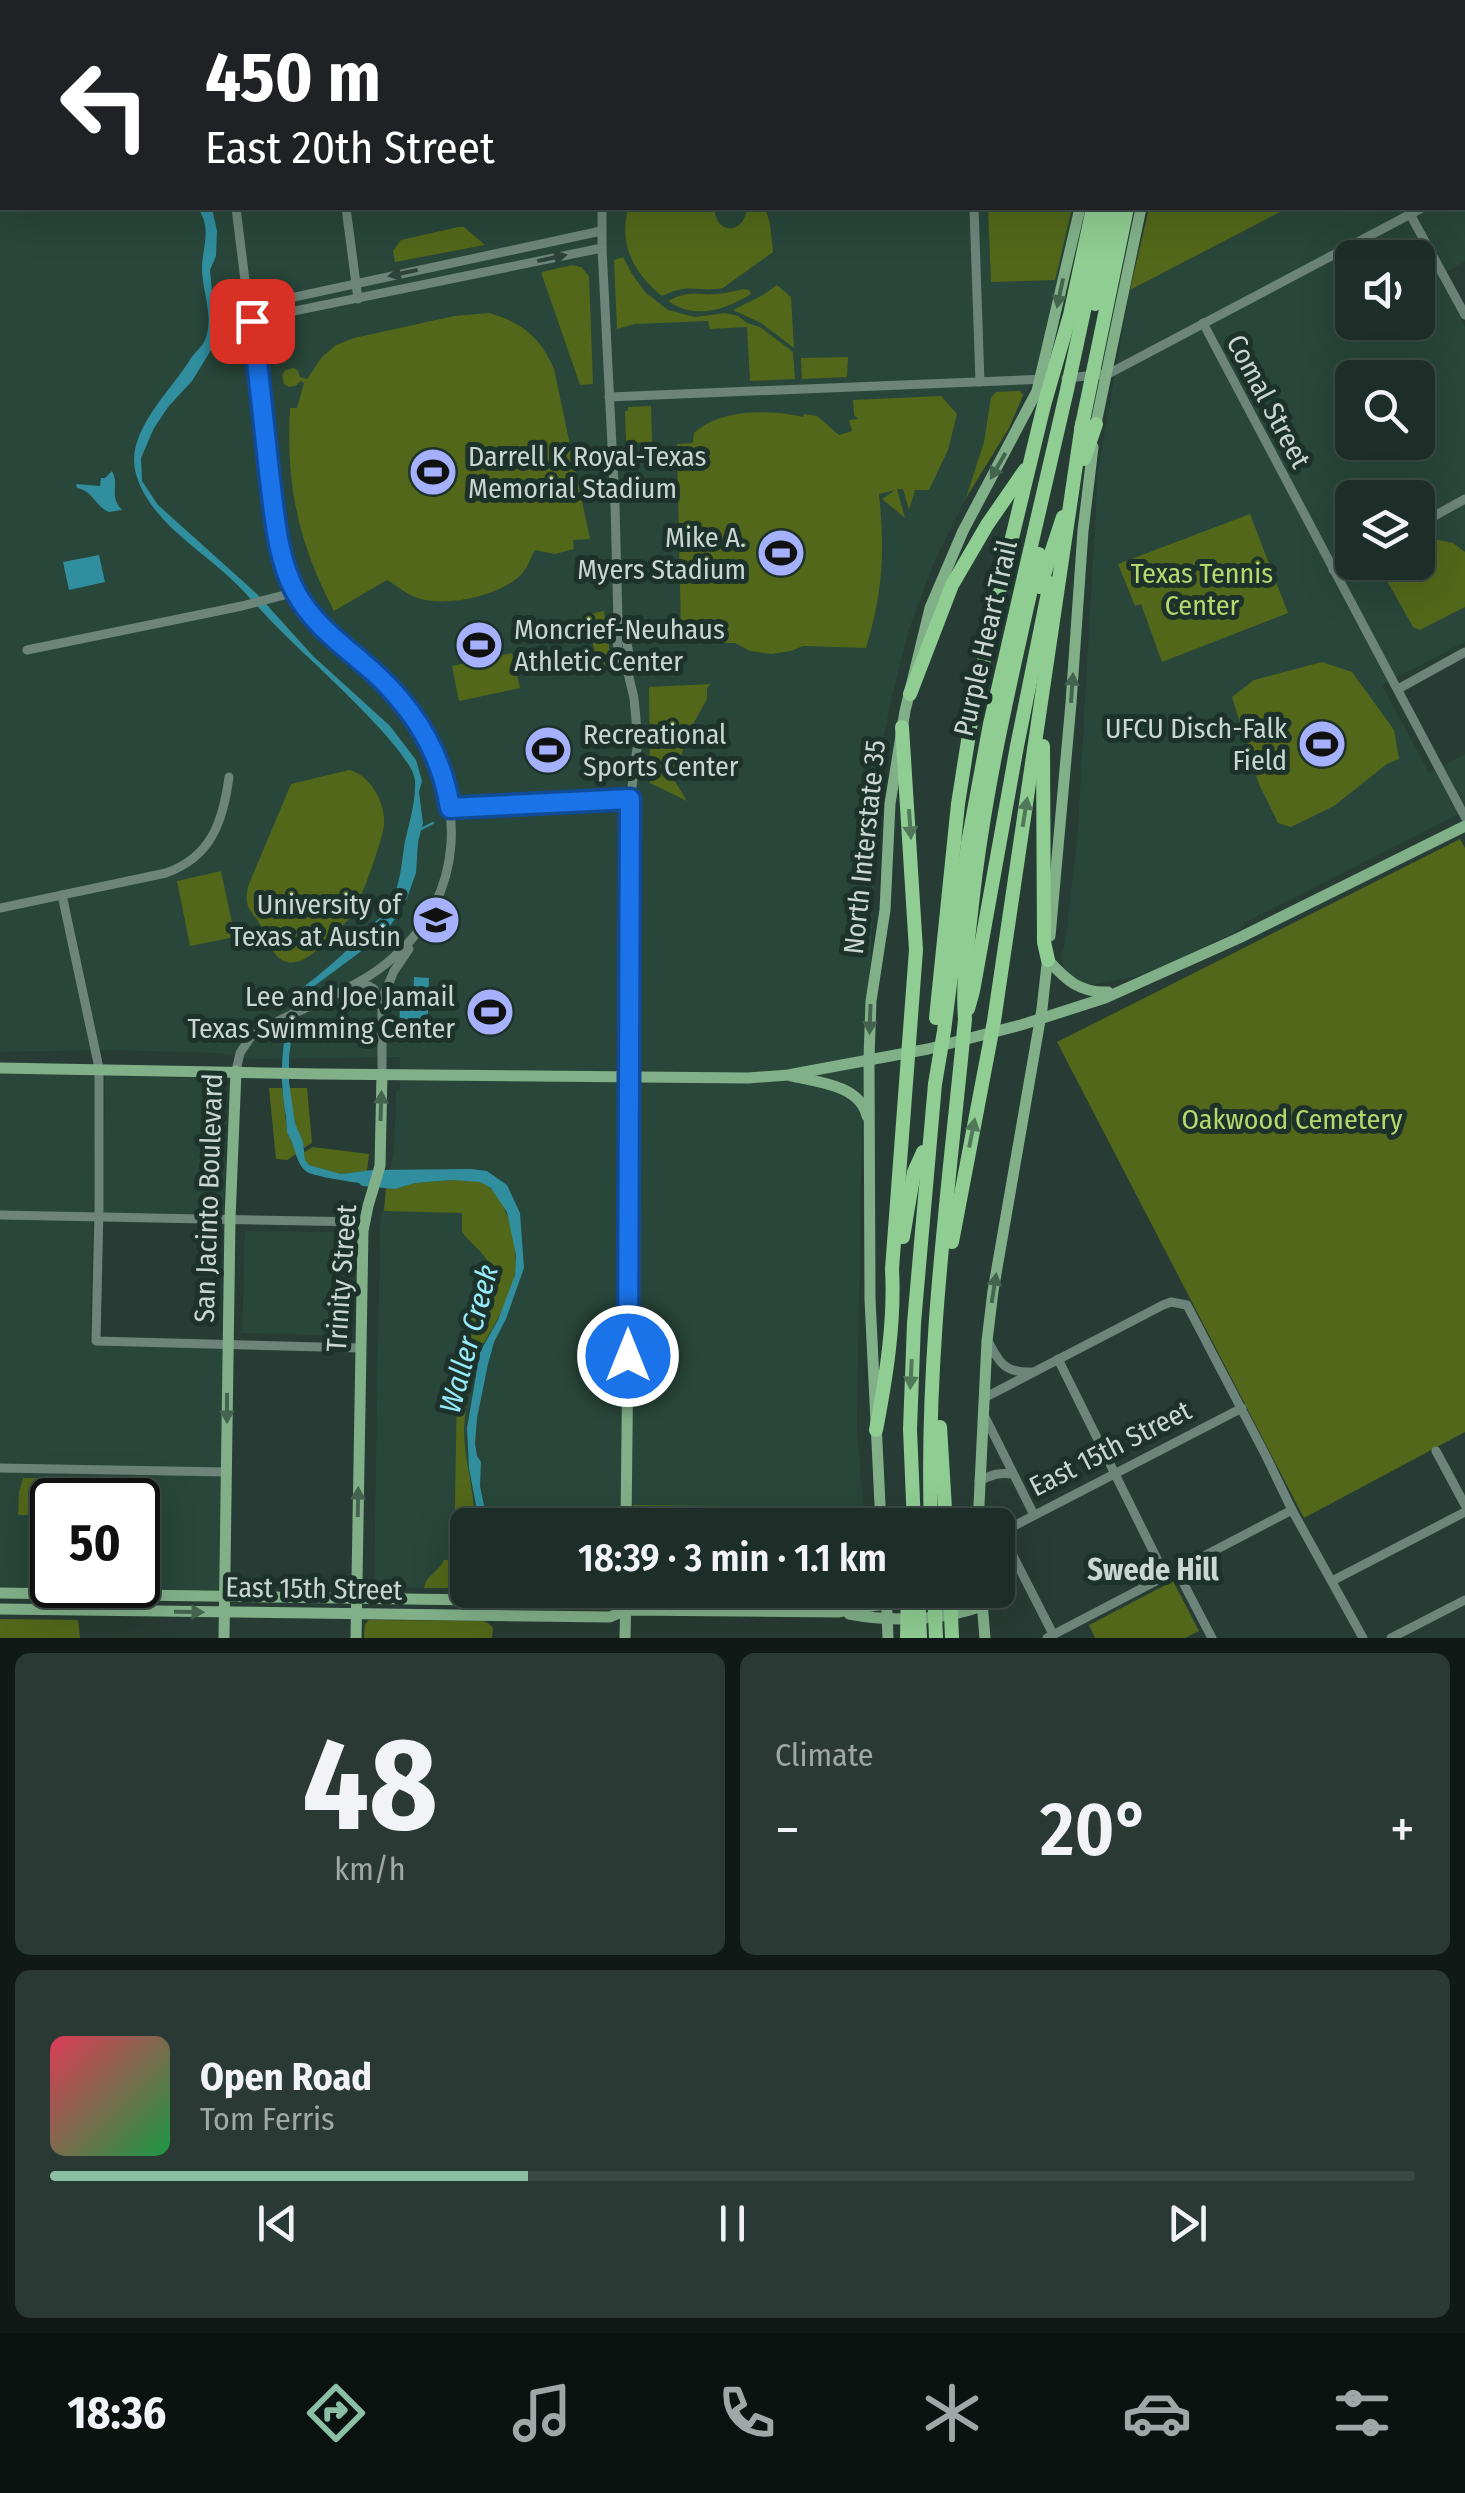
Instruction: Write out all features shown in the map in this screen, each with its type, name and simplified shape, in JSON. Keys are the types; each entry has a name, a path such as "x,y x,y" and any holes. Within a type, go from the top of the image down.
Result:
{"highway":[{"name":"Purple Heart Trail","path":"935,1084 936,1028 958,804 970,728 992,621 1070,314 1092,210"},
{"name":"Purple Heart Trail","path":"911,1508 914,1323 929,1137 974,801 1106,210"},
{"name":"Purple Heart Trail","path":"931,1508 938,1297 978,856 993,765 1116,210"},
{"name":"Purple Heart Trail","path":"965,1019 974,991 1089,424 1127,210"},
{"path":"910,694 952,585 987,525 1041,448 1067,390"},
{"path":"1012,678 1089,424"},
{"path":"1047,629 1043,700 1044,942 1048,960"},
{"path":"938,1297 947,1273 994,1021 1043,700"},
{"path":"876,1430 884,1386 916,950 902,727"},
{"path":"892,1282 914,1172 929,1137"},
{"path":"936,1331 945,1508"},
{"path":"907,1638 908,1608"},
{"path":"919,1608 920,1638"},
{"path":"935,1608 936,1638"},
{"path":"951,1608 952,1638"}],"main road":[{"name":"North Interstate 35","path":"880,1508 870,1299 869,1058 890,804 902,727 925,626 963,531 1047,378 1080,210"},
{"path":"978,1508 993,1292 1048,960 1071,703 1089,424 1141,210"},
{"path":"0,1068 748,1078 788,1075 964,1041 1122,992 1465,826"},
{"path":"1048,960 1077,988 1122,992"},
{"name":"San Jacinto Boulevard","path":"224,1638 236,1072"},
{"name":"Trinity Street","path":"356,1638 364,1222 379,1172 382,1074"},
{"path":"788,1075 849,1092 865,1107 871,1135"},
{"path":"626,1508 630,1076"},
{"name":"East 15th Street","path":"0,1593 30,1594"},
{"name":"East 15th Street","path":"160,1596 356,1599 472,1615 610,1617 626,1610 887,1612 913,1608"},
{"name":"East 15th Street","path":"0,1609 356,1614 474,1601 611,1602 626,1610"},
{"path":"804,1612 821,1608"},
{"path":"887,1608 888,1638"},
{"path":"982,1608 985,1638"},
{"path":"624,1638 626,1610"}],"street":[{"name":"San Jacinto Boulevard","path":"236,210 284,564 305,607 326,632 374,673 410,712 438,759 446,782 452,832 449,866 419,934 362,982 250,1038 240,1053 236,1072"},
{"path":"346,210 358,298"},
{"path":"602,210 618,623 630,661 627,669 638,741 630,799 630,1076"},
{"path":"974,210 980,382"},
{"path":"609,397 1102,375 1418,210"},
{"path":"1410,214 1465,315"},
{"path":"224,312 601,231"},
{"path":"226,325 602,248"},
{"path":"500,252 503,268"},
{"path":"447,263 450,279"},
{"name":"Comal Street","path":"1203,323 1465,817"},
{"path":"1435,516 1465,500"},
{"path":"27,650 296,592"},
{"path":"1398,689 1465,652"},
{"path":"0,908 166,874 189,863 206,847 216,828 229,777"},
{"path":"450,808 630,799"},
{"path":"62,895 99,1068 96,1341 360,1348"},
{"name":"Trinity Street","path":"382,1074 381,1012 387,984 419,934"},
{"path":"344,991 362,986 374,989 381,1012"},
{"path":"0,1215 364,1222"},
{"path":"984,1398 1163,1305 1188,1305 1362,1638"},
{"path":"988,1341 996,1357 1010,1370 1035,1372"},
{"path":"1058,1359 1166,1577"},
{"name":"East 15th Street","path":"1050,1636 1004,1535 1008,1529 1242,1408"},
{"path":"984,1415 1034,1516"},
{"path":"1332,1581 1465,1508 1436,1451"},
{"path":"0,1468 227,1472"},
{"path":"978,1481 1002,1472 1013,1474"},
{"path":"1050,1636 1292,1510"},
{"path":"1177,1570 1212,1638"},
{"path":"1391,1638 1465,1600"}],"shaded area":[{"name":"University of Texas at Austin","path":"0,210 1075,210 1039,368 935,560 909,629 882,745 867,1049 863,1055 857,1428 864,1508 450,1508 450,1589 379,1587 374,1582 380,1224 394,1149 400,1057 255,1059 218,1053 0,1052"},
{"path":"1284,210 1465,210 1465,262 1439,276 1465,327 1465,642 1382,685 1429,773 1465,754 1465,811 1166,966 1135,977 1090,985 1066,974 1061,958 1077,843 1098,470 1130,290"},
{"path":"0,1074 96,1074 90,1344 223,1347 219,1592 160,1591 160,1478 30,1478 30,1589 0,1589"},
{"path":"105,1076 227,1079 224,1214 103,1213"},
{"path":"245,1231 346,1232 345,1336 242,1333"}],"green space":[{"path":"628,210 714,210 720,223 730,228 741,223 747,210 766,210 773,252 723,288 687,289 662,296 636,268 627,246"},
{"path":"988,210 1072,210 1055,280 991,282"},
{"path":"1149,210 1284,210 1130,290"},
{"path":"464,227 485,245 395,262 393,251 401,240"},
{"path":"623,257 645,292 668,310 695,317 725,313 760,327 793,352 795,379 750,381 747,327 710,329 708,321 635,324 617,329 614,260"},
{"path":"572,265 581,267 589,276 593,384 580,385 542,275"},
{"path":"777,285 791,297 794,348 761,323 733,310"},
{"path":"744,289 751,294 710,311 689,310 668,301 688,294"},
{"name":"Darrell K Royal-Texas Memorial Stadium","path":"489,313 529,333 554,369 590,539 573,540 574,549 555,554 535,550 516,579 491,593 433,601 408,594 387,580 334,611 303,537 293,488 290,408 297,408 304,383 289,387 282,375 294,368 307,379 322,357 336,345 354,338 454,316"},
{"path":"848,357 847,377 802,379 801,358"},
{"path":"1020,391 1023,395 1009,428 966,498 984,442 991,397 996,392"},
{"name":"Mike A. Myers Stadium","path":"941,396 957,414 948,450 929,490 915,490 909,510 903,489 897,489 905,518 882,499 895,490 879,494 881,571 866,648 803,646 771,654 750,651 735,643 699,643 698,632 681,632 677,444 693,443 694,433 717,419 746,413 817,416 839,435 852,431 849,420 858,419 853,400"},
{"path":"651,406 652,442 626,443 625,411 628,407"},
{"name":"Texas Tennis Center","path":"1250,514 1288,613 1162,662 1141,604 1135,606 1118,564"},
{"path":"1435,539 1453,543 1465,552 1465,607 1420,630 1413,627 1387,580 1435,580"},
{"path":"604,611 612,667 591,672 590,665 597,663 584,615"},
{"path":"512,653 520,688 459,701 452,666"},
{"name":"UFCU Disch-Falk Field","path":"1322,662 1352,672 1394,730 1399,759 1334,806 1291,827 1278,823 1259,784 1232,697 1254,680"},
{"path":"711,684 687,735 679,765 670,768 687,801 650,783 649,687"},
{"path":"349,770 364,777 382,807 384,825 376,856 349,919 313,954 286,962 271,948 248,906 249,884 291,784"},
{"name":"Oakwood Cemetery","path":"1460,839 1465,848 1465,1432 1304,1518 1057,1042"},
{"path":"221,871 235,937 190,946 177,881"},
{"path":"269,1088 282,1088 287,1131 296,1154 287,1160 276,1159"},
{"path":"289,1088 307,1088 312,1143 304,1148 295,1123"},
{"path":"313,1147 369,1154 367,1171 341,1174 308,1165 304,1152"},
{"path":"452,1180 483,1183 492,1190 506,1212 514,1240 512,1286 484,1343 465,1343 466,1331 473,1312 492,1286 493,1272 462,1232 462,1213 384,1211 386,1188"},
{"path":"465,1349 473,1350 464,1430 473,1508 455,1508 457,1386 465,1385"},
{"path":"23,1478 30,1478 30,1515 18,1515"},
{"path":"633,1505 720,1506 720,1508 633,1508"},
{"path":"444,1560 450,1560 450,1584 447,1588 424,1588 427,1580"},
{"path":"1173,1581 1199,1631 1185,1638 1095,1638 1089,1625"},
{"path":"0,1619 78,1620 80,1638 0,1638"},
{"path":"369,1620 483,1621 493,1628 492,1638 364,1638"}],"water":[{"path":"199,210 212,210 217,231 216,256 210,270 216,334 213,347 192,381 154,428 141,458 142,481 158,505 257,594 313,656 390,726 416,760 422,781 419,792 423,823 416,873 407,898 383,935 313,987 295,1008 289,1082 295,1123 309,1165 341,1174 372,1170 487,1171 507,1185 520,1213 524,1268 494,1342 477,1418 475,1444 481,1462 485,1508 476,1505 467,1428 480,1352 498,1320 515,1275 516,1255 507,1212 491,1188 480,1182 415,1183 395,1189 362,1186 307,1172 287,1132 283,1092 283,1056 293,1001 383,917 397,888 415,781 397,748 356,704 235,583 160,516 135,470 134,455 144,425 208,331 202,265 206,229"},
{"path":"112,471 116,500 122,510 109,512 76,484 100,486 101,478"},
{"path":"99,555 105,582 69,590 63,562"},
{"path":"414,977 429,978 427,1039 399,1035 400,1006 413,1006"}],"waterway":[{"path":"421,829 433,823"}],"place":[{"name":"Darrell K Royal-Texas Memorial Stadium","path":"433,472"},
{"name":"Mike A. Myers Stadium","path":"781,553"},
{"name":"Moncrief-Neuhaus Athletic Center","path":"479,645"},
{"name":"UFCU Disch-Falk Field","path":"1322,744"},
{"name":"Recreational Sports Center","path":"548,750"},
{"name":"University of Texas at Austin","path":"436,920"},
{"name":"Lee and Joe Jamail Texas Swimming Center","path":"490,1012"}],"district":[{"name":"Swede Hill","path":"1153,1570"}],"route":[{"path":"252,321 281,556 296,592 315,620 388,686 410,712 438,759 450,808 630,799 628,1356"}],"water label":[{"name":"Waller Creek","path":"469,1339"}]}
